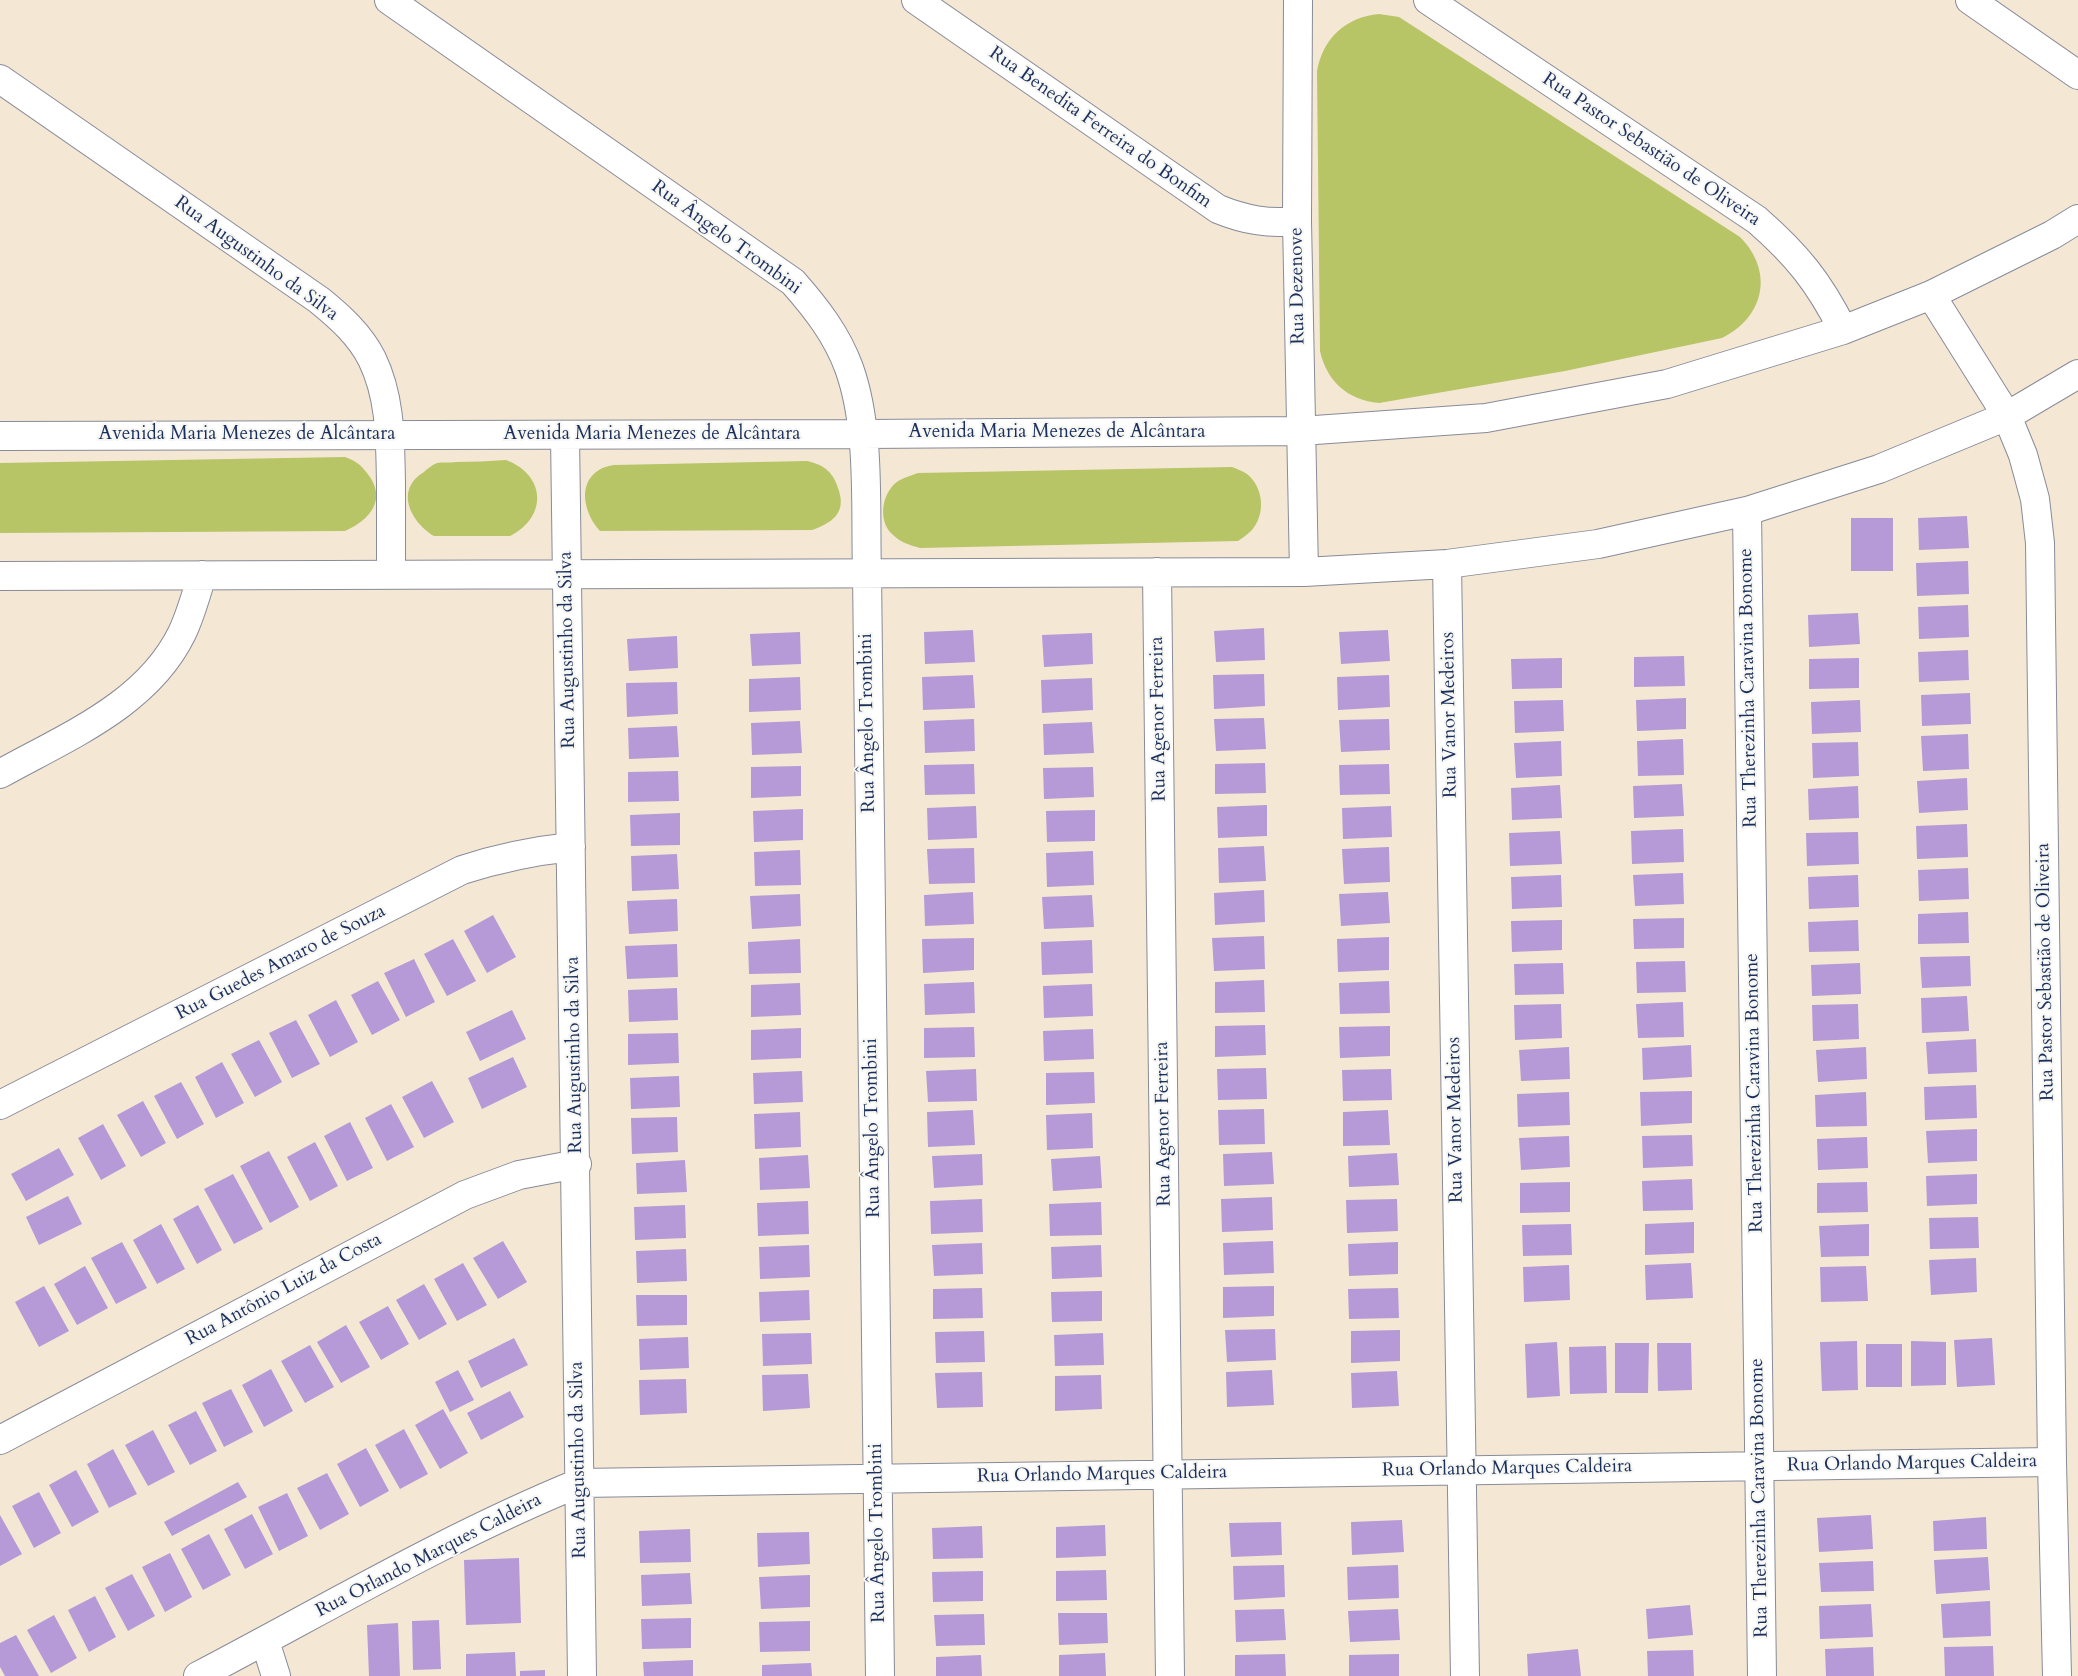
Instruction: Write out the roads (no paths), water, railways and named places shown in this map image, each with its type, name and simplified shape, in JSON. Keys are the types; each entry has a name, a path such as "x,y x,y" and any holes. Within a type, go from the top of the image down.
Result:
{"street":[{"name":"Rua Ângelo Trombini","path":"389,0 793,282 816,308 834,336 845,360 859,400 864,434 867,573 880,1676"},
{"name":"Rua Benedita Ferreira do Bonfim","path":"916,0 1218,209 1237,217 1257,221 1277,223 1297,221"},
{"name":"Rua Dezenove","path":"1298,0 1297,221 1304,572"},
{"name":"Rua Pastor Sebastião de Oliveira","path":"1428,0 1757,220 1783,242 1807,268 1826,296 1843,330"},
{"path":"1970,0 2078,75"},
{"name":"Rua Augustinho da Silva","path":"0,78 319,300 340,317 357,336 375,367 382,383 386,400 390,435 391,575"},
{"name":"Avenida Maria Menezes de Alcântara","path":"0,436 1302,431 1486,418 1667,384 1843,330 1931,295 2052,235 2078,219"},
{"name":"Rua Pastor Sebastião de Oliveira","path":"1931,295 2007,416 2023,455 2035,499 2040,543 2052,1462 2057,1676"},
{"path":"0,576 1304,572 1447,564 1598,544 1747,511 1879,469 2007,416 2078,374"},
{"name":"Rua Augustinho da Silva","path":"566,435 577,1164 582,1676"},
{"name":"Rua Therezinha Caravina Bonome","path":"1747,511 1762,1676"},
{"name":"Rua Vanor Medeiros","path":"1447,564 1465,1676"},
{"name":"Rua Agenor Ferreira","path":"1157,572 1170,1676"},
{"path":"0,774 120,706 144,685 164,661 181,634 194,606 202,575"},
{"name":"Rua Guedes Amaro de Souza","path":"0,1106 462,870 498,858 534,850 571,847"},
{"name":"Rua Antônio Luiz da Costa","path":"0,1440 465,1196 519,1175 577,1164"},
{"name":"Rua Orlando Marques Caldeira","path":"198,1676 464,1534 521,1506 579,1483 2052,1462"},
{"path":"265,1641 276,1676"}]}
